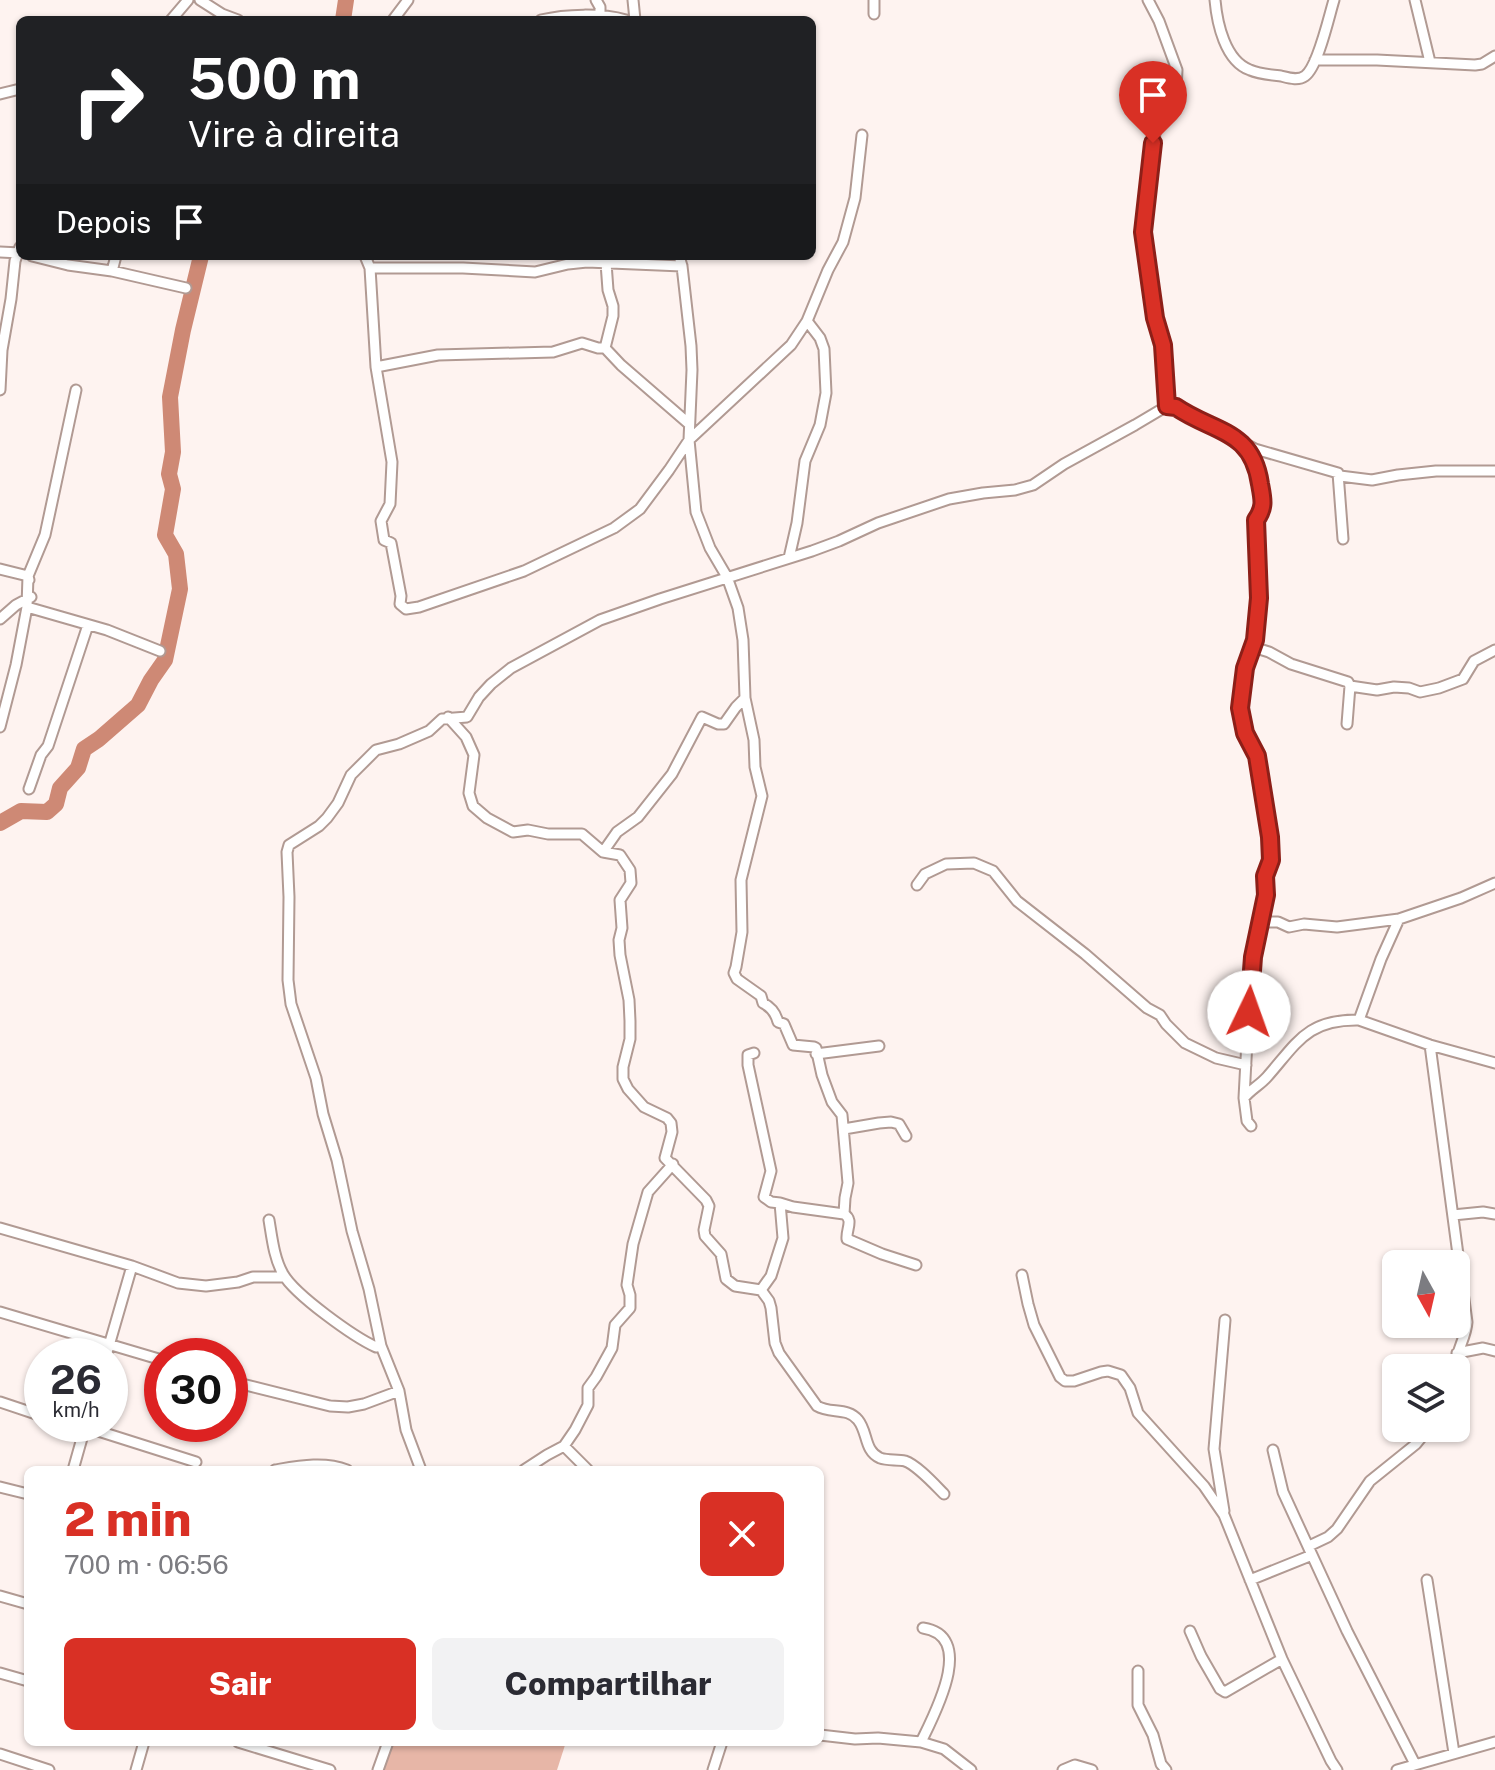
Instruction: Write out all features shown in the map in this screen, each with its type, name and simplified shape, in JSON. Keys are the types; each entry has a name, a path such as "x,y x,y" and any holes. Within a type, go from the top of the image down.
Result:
{"street":[{"path":"174,16 188,0"},
{"path":"200,0 227,16"},
{"path":"596,0 600,15"},
{"path":"874,0 874,14"},
{"path":"1148,0 1177,70 1176,90 1155,133 1143,232 1151,297 1163,345 1167,406"},
{"path":"1215,0 1221,35 1243,67 1296,79 1305,76 1315,60 1334,0"},
{"path":"1415,0 1430,62"},
{"path":"577,16 605,16"},
{"path":"1315,60 1482,64 1495,56"},
{"path":"367,260 370,268 376,367 392,462 390,504 381,521 384,540 391,543 400,604 406,609 524,571 614,528 640,509 689,440 791,345 807,321 843,242 855,198 862,135"},
{"path":"0,390 1,352 16,258"},
{"path":"48,260 186,288"},
{"path":"112,271 115,260"},
{"path":"370,268 535,272 552,262 680,261 691,346 688,423 696,512 738,608 743,640 745,698 762,796 741,880 742,932 734,973 737,979 761,996 778,1022 784,1024 793,1045 814,1047 832,1102 842,1115 848,1183 844,1214"},
{"path":"605,348 613,316 606,263"},
{"path":"789,558 805,461 820,425 826,393 824,349 807,321"},
{"path":"376,367 438,355 553,352 582,343 605,348 688,423"},
{"path":"0,727 27,607 28,576 45,535 76,390"},
{"path":"420,1466 406,1430 399,1391 381,1346 337,1160 316,1078 291,1004 288,980 289,845 327,818 351,775 376,750 429,731 442,719 467,717 479,697 511,668 600,620 839,541 878,523 949,499 1033,485 1167,406 1176,407 1255,449 1335,471 1340,476 1372,480 1436,471 1495,471"},
{"path":"1238,439 1255,462 1262,497 1263,511 1256,520 1259,598 1256,648 1291,664 1348,682 1347,724"},
{"path":"1340,476 1343,539"},
{"path":"0,569 28,576"},
{"path":"0,619 32,596 28,576"},
{"path":"27,607 107,630 160,651"},
{"path":"29,789 41,755 48,746 88,625"},
{"path":"1251,1126 1247,1121 1244,1098 1253,957 1266,895 1265,876 1271,860 1257,756 1245,733 1240,708 1245,668 1255,640"},
{"path":"1350,686 1377,690 1409,688 1420,692 1439,688 1463,679 1474,661 1495,650"},
{"path":"603,852 617,832 638,817 672,774 702,717 724,724 745,698"},
{"path":"448,717 466,737 474,755 469,793 473,806 487,818 513,832 528,830 548,834 582,834 603,852 620,855 630,870 631,883 620,900 622,928 619,940 629,1000 630,1039 623,1067 623,1079 628,1089 644,1107 671,1123 672,1132 665,1158 706,1200 709,1206 705,1236 721,1254 726,1279 735,1286 761,1290 769,1301 779,1353 817,1406 858,1419 868,1446 877,1457 909,1462 944,1494"},
{"path":"917,885 925,874 946,864 974,863 993,871 1017,901 1147,1008 1160,1015 1185,1043 1216,1058 1246,1065"},
{"path":"1260,922 1278,922 1289,927 1304,924 1337,927 1399,919 1495,883"},
{"path":"1359,1020 1399,919"},
{"path":"1244,1098 1265,1080 1301,1038 1324,1024 1359,1020 1430,1045 1495,1063"},
{"path":"1430,1045 1467,1322 1465,1338 1457,1353"},
{"path":"816,1054 879,1046"},
{"path":"754,1053 748,1055 748,1065 771,1171 764,1197 771,1202 810,1211 844,1214 850,1221 849,1241 916,1265"},
{"path":"844,1129 891,1122 899,1124 906,1136"},
{"path":"530,1466 564,1446 588,1405 588,1388 612,1348 615,1325 630,1308 627,1285 633,1244 648,1192 673,1164"},
{"path":"761,1290 771,1276 783,1238 780,1203"},
{"path":"1453,1215 1495,1214"},
{"path":"269,1220 275,1255 284,1277 348,1331 376,1347 381,1346"},
{"path":"0,1231 132,1266 178,1283 206,1286 253,1277 284,1277"},
{"path":"112,1338 132,1266"},
{"path":"1022,1275 1034,1325 1060,1377 1068,1381 1108,1371 1121,1375 1130,1388 1138,1413 1204,1486 1224,1515 1282,1659 1337,1770"},
{"path":"0,1312 89,1338"},
{"path":"1224,1515 1214,1449 1225,1320"},
{"path":"1457,1353 1483,1348 1495,1351"},
{"path":"248,1386 330,1406 348,1407 399,1391"},
{"path":"0,1402 24,1410"},
{"path":"128,1440 196,1462"},
{"path":"74,1466 79,1442"},
{"path":"1250,1580 1310,1550 1328,1537 1370,1481 1418,1442"},
{"path":"564,1446 584,1466"},
{"path":"1273,1450 1283,1492 1347,1631 1415,1764"},
{"path":"297,1466 322,1466"},
{"path":"0,1487 24,1493"},
{"path":"1427,1580 1454,1753"},
{"path":"0,1596 24,1603"},
{"path":"921,1742 950,1668 944,1637 923,1628"},
{"path":"1190,1631 1201,1656 1220,1689 1225,1692 1282,1659"},
{"path":"1138,1671 1138,1705 1166,1770"},
{"path":"0,1673 24,1680"},
{"path":"824,1735 921,1742 944,1749 971,1770"},
{"path":"1397,1770 1495,1742"},
{"path":"136,1770 143,1746"},
{"path":"251,1746 330,1770"},
{"path":"378,1770 387,1746"},
{"path":"713,1770 721,1746"},
{"path":"0,1754 49,1770"},
{"path":"1063,1770 1075,1765 1092,1770"}],"shaded area":[{"path":"387,1746 565,1746 557,1770 379,1770"}],"waterway":[{"path":"344,16 346,0"},
{"path":"0,823 21,811 47,812 56,804 60,788 78,768 84,749 138,705 165,660 180,589 176,554 165,535 173,489 169,474 173,452 170,397 200,260"}],"route":[{"path":"1153,143 1143,232 1149,286 1163,345 1167,406 1176,407 1238,439 1255,462 1262,497 1263,511 1256,520 1259,598 1255,640 1245,668 1240,708 1245,733 1257,756 1271,860 1265,876 1266,895 1253,957 1249,1012"}]}
